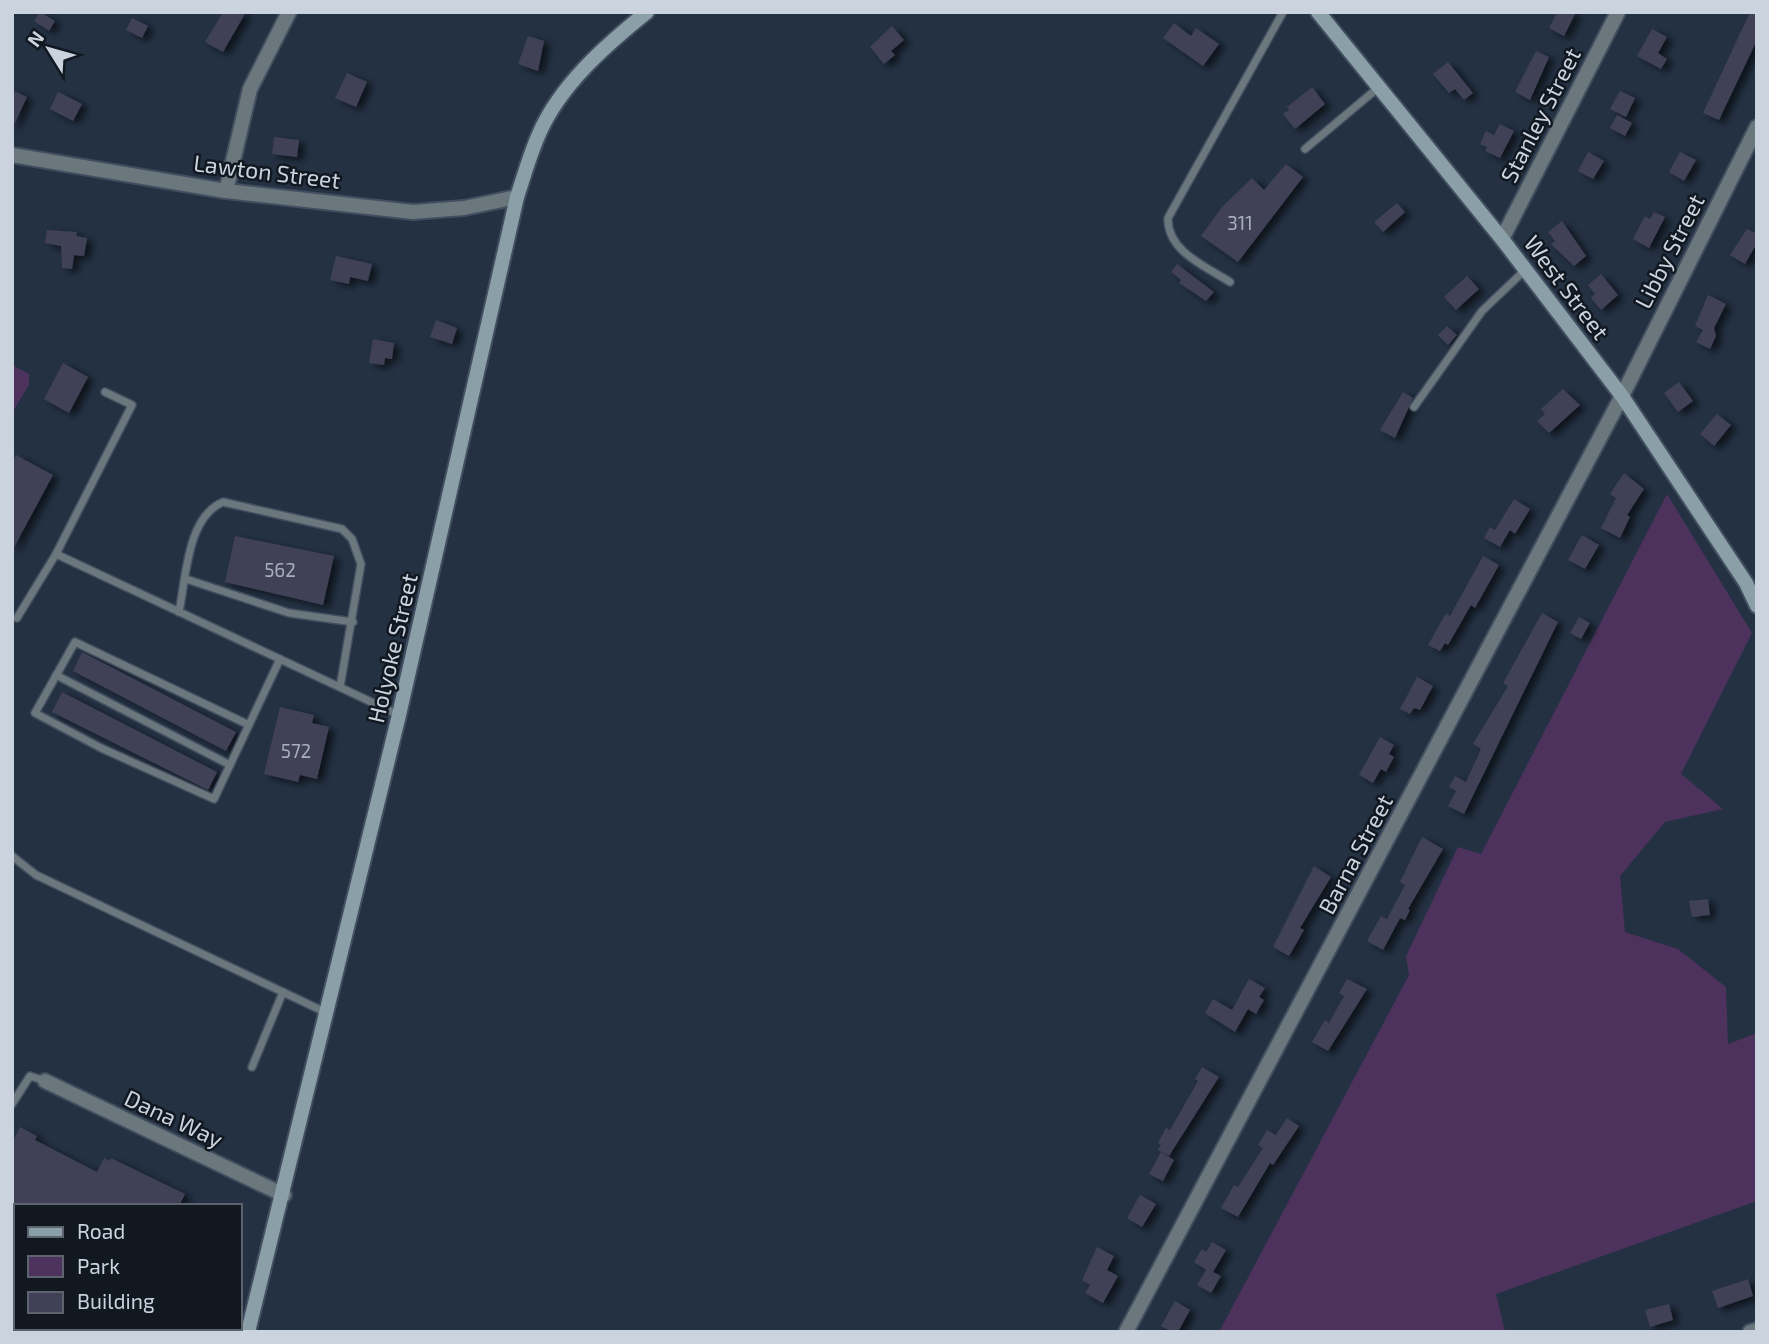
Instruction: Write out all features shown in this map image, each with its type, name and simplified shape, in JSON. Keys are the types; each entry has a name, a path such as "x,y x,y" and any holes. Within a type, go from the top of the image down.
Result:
{"main road":[{"name":"Holyoke Street","path":"248,1332 284,1195 399,715 517,197 539,133 561,98 586,67 647,12"},
{"name":"West Street","path":"1318,12 1502,239 1622,396 1746,583 1757,606"}],"street":[{"path":"226,191 250,89 289,12"},
{"name":"Stanley Street","path":"1502,239 1618,12"},
{"name":"Libby Street","path":"1622,396 1757,127"},
{"name":"Lawton Street","path":"12,155 226,191 413,212 464,208 517,197"},
{"name":"Barna Street","path":"1126,1332 1622,396"},
{"name":"Dana Way","path":"45,1081 284,1195"},
{"path":"1750,1332 1757,1330"}],"lane":[{"path":"1230,282 1175,244 1168,230 1168,218 1283,12"},
{"path":"1305,149 1379,87"},
{"path":"1414,407 1482,311 1525,270"},
{"path":"17,618 56,554 132,405 106,392"},
{"path":"179,612 201,520 211,507 223,502 332,524 352,539 361,564 340,687"},
{"path":"56,554 399,715"},
{"path":"186,579 289,613 353,622"},
{"path":"249,725 75,642 35,713 101,748 214,799 249,725 280,659"},
{"path":"56,675 230,765"},
{"path":"12,856 36,875 328,1014"},
{"path":"252,1067 282,992"},
{"path":"12,1104 30,1076 45,1081"}],"green space":[{"path":"12,365 29,374 29,385 12,413"},
{"path":"1667,494 1752,633 1681,774 1723,809 1665,822 1620,876 1625,932 1678,949 1726,987 1728,1044 1757,1033 1757,1201 1496,1294 1505,1332 1219,1332 1409,975 1406,956 1458,847 1481,854"},
{"path":"12,1263 14,1330 122,1330 121,1332 12,1332"}],"building":[{"path":"40,12 55,21 49,31 34,21"},
{"path":"223,12 246,12 223,52 205,42"},
{"path":"1557,12 1576,12 1564,36 1549,28"},
{"path":"1750,12 1757,12 1757,40 1719,120 1703,113"},
{"path":"132,18 148,26 142,38 126,30"},
{"path":"1174,23 1191,36 1196,28 1219,44 1203,66 1163,38"},
{"path":"892,26 904,40 891,51 895,55 884,64 870,47"},
{"path":"1652,29 1667,37 1658,53 1667,59 1661,69 1637,56"},
{"path":"528,36 544,41 538,71 518,64"},
{"path":"1536,51 1549,57 1530,100 1515,92"},
{"path":"1448,62 1473,93 1464,100 1455,89 1449,93 1433,74"},
{"path":"347,73 367,82 356,107 335,98"},
{"path":"1312,87 1325,104 1295,129 1283,114 1289,110 1287,107"},
{"path":"12,90 27,97 12,129"},
{"path":"1620,91 1635,98 1626,117 1610,109"},
{"path":"58,92 82,104 73,121 50,109"},
{"path":"1617,115 1632,123 1625,136 1610,128"},
{"path":"1500,124 1514,131 1500,158 1485,151 1487,147 1480,144 1486,131 1494,135"},
{"path":"274,137 299,140 297,157 272,154"},
{"path":"1588,152 1604,161 1593,179 1578,171"},
{"path":"1680,152 1696,160 1684,181 1669,172"},
{"path":"1286,164 1303,177 1238,262 1201,236 1222,207 1252,178 1264,190"},
{"path":"1397,203 1405,212 1383,232 1374,222"},
{"path":"1654,212 1665,217 1649,248 1633,239 1645,216 1650,219"},
{"path":"1562,221 1586,256 1574,266 1551,244 1555,241 1548,232"},
{"path":"1747,229 1757,234 1757,243 1745,264 1730,255"},
{"path":"47,230 77,232 76,236 87,238 84,256 74,255 72,269 62,268 61,246 45,243"},
{"path":"336,256 372,264 368,281 350,277 349,284 330,280"},
{"path":"1177,264 1214,292 1206,301 1179,283 1181,280 1171,272"},
{"path":"1601,274 1618,295 1601,310 1591,298 1595,294 1588,285"},
{"path":"1467,276 1479,289 1456,310 1444,297"},
{"path":"1708,295 1726,304 1714,328 1716,336 1710,349 1696,342 1703,330 1695,326"},
{"path":"436,320 457,328 452,344 430,337"},
{"path":"1447,326 1457,335 1448,345 1438,335"},
{"path":"373,339 394,343 392,359 385,358 384,365 369,363"},
{"path":"63,363 88,377 69,413 44,399"},
{"path":"1679,382 1693,401 1678,412 1664,393"},
{"path":"1563,389 1580,405 1549,433 1537,421 1545,414 1541,409"},
{"path":"1403,392 1413,398 1395,438 1380,430"},
{"path":"1717,414 1731,425 1714,446 1700,434"},
{"path":"16,455 53,475 12,551 12,462"},
{"path":"1624,473 1644,489 1627,515 1630,517 1620,538 1601,528 1616,498 1610,494"},
{"path":"1514,499 1530,509 1515,534 1510,530 1500,547 1484,538 1490,527 1495,530"},
{"path":"1582,535 1599,545 1585,569 1568,560"},
{"path":"235,536 334,556 323,605 225,582"},
{"path":"1483,556 1499,565 1475,608 1471,605 1448,645 1445,643 1440,651 1428,645 1446,613 1450,616"},
{"path":"1542,613 1558,622 1464,814 1448,806 1456,791 1449,787 1455,776 1466,782 1481,749 1473,744 1508,686 1503,683"},
{"path":"1579,617 1590,623 1581,639 1570,633"},
{"path":"82,652 236,732 226,751 73,671"},
{"path":"1417,677 1433,686 1420,710 1414,708 1410,714 1400,709"},
{"path":"62,692 217,772 208,790 52,712"},
{"path":"280,707 314,715 312,723 329,727 317,779 300,775 298,782 264,774"},
{"path":"1380,737 1394,745 1389,754 1394,757 1386,772 1381,769 1373,783 1359,775"},
{"path":"1422,837 1443,849 1408,909 1410,910 1405,920 1400,918 1383,950 1367,941 1381,916 1387,919 1405,885 1400,882"},
{"path":"1314,866 1331,877 1300,928 1304,930 1289,956 1273,947"},
{"path":"1708,899 1710,915 1692,917 1689,901"},
{"path":"1249,979 1265,988 1259,997 1264,1000 1256,1014 1248,1009 1235,1032 1205,1013 1213,999 1232,1010"},
{"path":"1347,979 1367,989 1328,1051 1312,1042 1325,1020 1329,1023 1344,996 1339,993"},
{"path":"1202,1067 1219,1077 1169,1156 1158,1150 1161,1145 1158,1143 1166,1128 1170,1130 1198,1081 1195,1079"},
{"path":"1287,1118 1299,1126 1273,1165 1270,1163 1238,1217 1221,1208 1234,1185 1238,1187 1263,1148 1258,1145 1267,1130 1276,1135"},
{"path":"20,1127 37,1136 35,1140 97,1172 104,1158 110,1161 111,1158 185,1194 180,1204 12,1206 12,1143"},
{"path":"1161,1152 1174,1160 1163,1181 1149,1174"},
{"path":"1140,1195 1156,1204 1142,1227 1127,1218"},
{"path":"1212,1242 1226,1250 1213,1272 1221,1276 1211,1293 1197,1285 1206,1270 1194,1262 1202,1249 1206,1252"},
{"path":"1097,1247 1114,1256 1107,1270 1118,1276 1103,1303 1085,1293 1090,1285 1082,1280"},
{"path":"1748,1279 1753,1296 1718,1308 1712,1291"},
{"path":"1175,1301 1190,1310 1178,1332 1172,1332 1161,1326"},
{"path":"1669,1304 1673,1320 1650,1327 1645,1310"}]}
